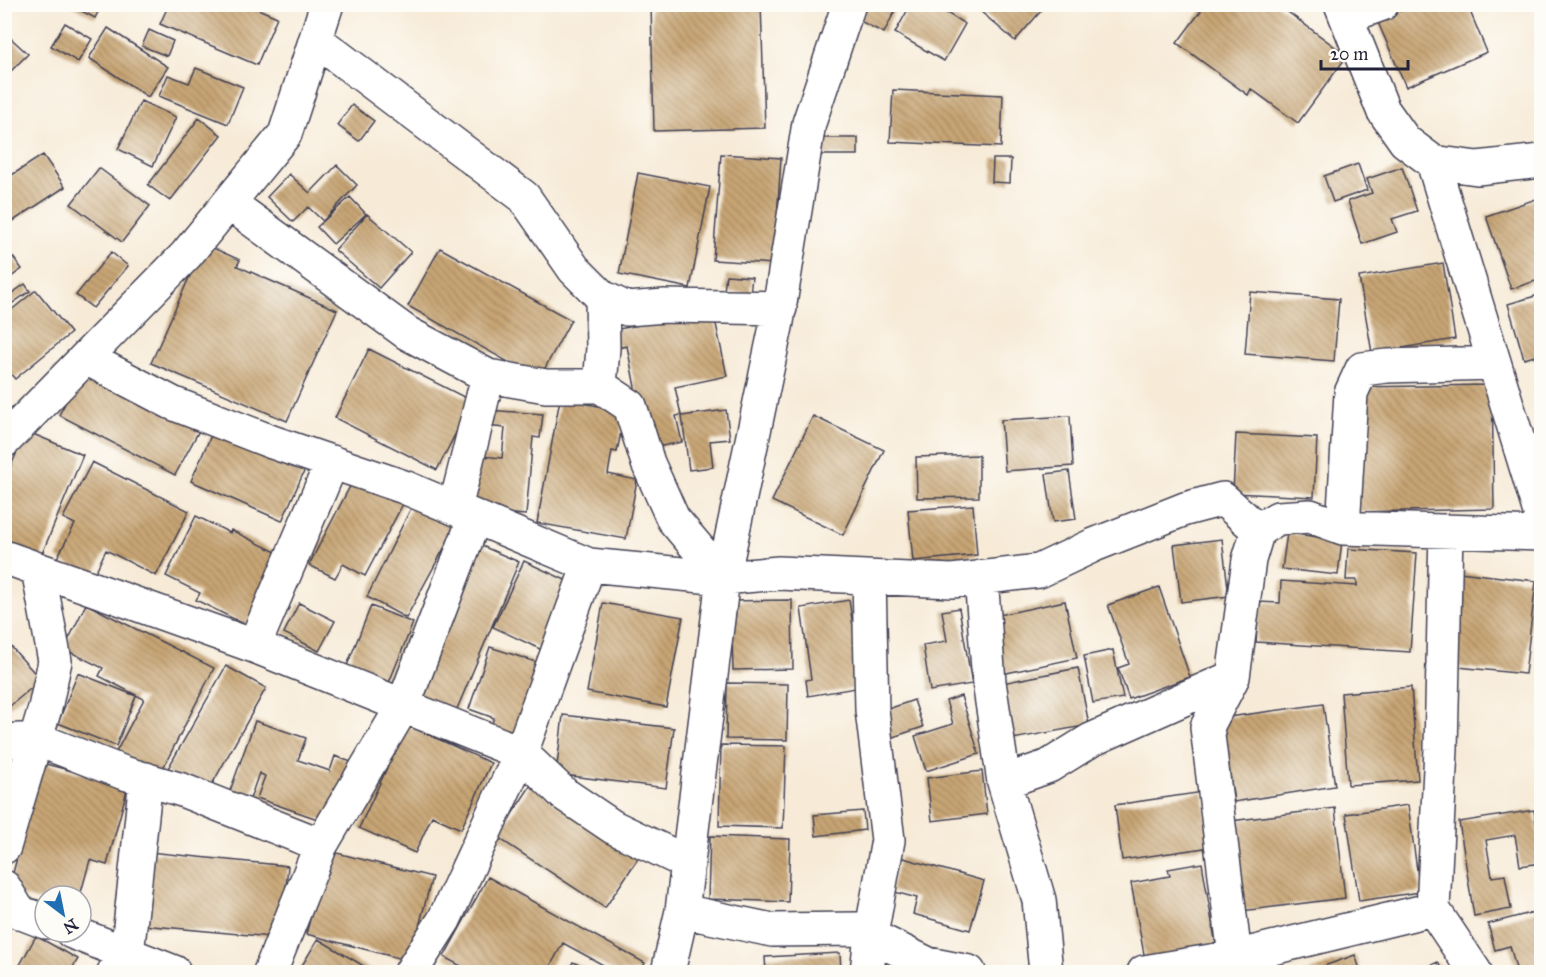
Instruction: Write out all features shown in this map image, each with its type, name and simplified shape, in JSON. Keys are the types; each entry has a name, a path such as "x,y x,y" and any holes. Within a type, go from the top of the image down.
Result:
{"street":[{"path":"4,441 186,255 285,134 327,4"},
{"path":"668,972 682,911 723,579 780,308 808,123 849,4"},
{"path":"1382,4 1344,11 1383,110 1405,141 1433,162 1477,168 1542,161"},
{"path":"316,40 524,197 574,269 602,297 627,309 665,306 780,308"},
{"path":"1433,162 1471,293 1542,519"},
{"path":"229,203 406,333 488,376 546,386 600,386 630,406 648,463 673,519 723,579"},
{"path":"600,386 603,348 602,297"},
{"path":"86,358 172,403 272,442 404,487 589,565 723,579 778,573 952,581 1039,571 1094,545 1185,509 1223,500 1258,530"},
{"path":"1343,528 1351,393 1362,369 1386,366 1494,363"},
{"path":"270,972 321,845 403,706 465,512 488,376"},
{"path":"254,646 332,462"},
{"path":"1234,957 1207,727 1233,677 1249,560 1258,530 1278,518 1310,516 1343,528 1542,534"},
{"path":"1446,531 1441,748 1433,909 1475,972"},
{"path":"4,557 254,646 521,753 564,794 613,827 688,862"},
{"path":"411,972 444,920 521,753 589,565"},
{"path":"4,847 20,740 45,708 55,661 38,569"},
{"path":"981,577 988,682 1005,782 1039,900 1046,972"},
{"path":"867,972 888,840 873,710 869,578"},
{"path":"1005,782 1049,766 1091,740 1233,677"},
{"path":"20,740 182,790 321,845"},
{"path":"121,963 146,779"},
{"path":"5,888 19,912 33,917"},
{"path":"1144,972 1234,957 1433,909"},
{"path":"682,911 772,930 857,929 930,968 969,972"},
{"path":"91,944 121,963 174,972"}],"building":[{"path":"68,4 102,4 95,18"},
{"path":"169,4 246,4 277,17 257,65 160,24"},
{"path":"651,4 761,4 765,128 654,131"},
{"path":"868,4 898,4 884,33 860,21"},
{"path":"911,4 932,4 965,24 944,61 895,33"},
{"path":"972,4 1047,4 1015,41"},
{"path":"1206,4 1277,4 1347,56 1298,123 1251,89 1248,95 1177,43"},
{"path":"1414,4 1467,4 1487,52 1406,87 1377,20"},
{"path":"65,23 92,39 78,62 51,46"},
{"path":"108,28 168,67 148,97 89,58"},
{"path":"149,30 173,41 167,56 142,46"},
{"path":"4,32 28,54 4,78"},
{"path":"196,68 243,87 228,124 159,96 168,75 189,83"},
{"path":"893,90 1003,95 1001,147 890,142"},
{"path":"141,101 176,117 153,166 118,149"},
{"path":"352,105 374,121 359,141 337,125"},
{"path":"199,118 221,135 170,201 148,185"},
{"path":"815,138 858,138 858,155 815,155"},
{"path":"721,154 781,158 774,264 713,260"},
{"path":"43,155 65,187 4,227 4,180"},
{"path":"993,159 1011,159 1010,183 992,182"},
{"path":"1358,164 1367,190 1333,202 1324,176"},
{"path":"337,165 357,185 323,221 308,207 293,222 267,197 289,174 310,193"},
{"path":"1402,167 1417,211 1392,219 1397,232 1362,244 1348,201 1372,193 1367,179"},
{"path":"99,168 150,206 122,242 71,204"},
{"path":"638,173 710,187 690,288 619,274"},
{"path":"350,197 366,214 333,244 317,227"},
{"path":"1542,197 1542,279 1511,289 1486,216"},
{"path":"367,214 411,252 379,288 335,250"},
{"path":"204,244 240,260 237,266 337,310 287,421 151,363"},
{"path":"4,245 22,269 4,282"},
{"path":"440,248 571,320 539,379 408,306"},
{"path":"111,252 128,266 93,308 76,295"},
{"path":"1443,263 1455,339 1372,353 1359,277"},
{"path":"726,275 752,277 750,294 724,291"},
{"path":"25,284 30,291 4,309 4,299"},
{"path":"36,290 71,333 15,379 4,366 4,316"},
{"path":"1250,292 1339,299 1334,361 1245,354"},
{"path":"1542,294 1542,354 1524,359 1508,304"},
{"path":"713,310 727,376 675,387 681,415 676,416 682,442 647,449 627,346 613,349 609,331"},
{"path":"369,349 472,401 437,470 335,418"},
{"path":"86,364 202,425 175,475 59,415"},
{"path":"1492,385 1494,509 1357,512 1355,387"},
{"path":"560,399 625,411 617,452 612,451 608,474 637,480 626,539 537,523"},
{"path":"487,410 543,414 540,438 533,437 526,515 466,510 471,455 502,458 505,428 486,426"},
{"path":"726,410 730,439 710,441 713,467 689,470 682,416"},
{"path":"813,416 884,450 843,535 772,501"},
{"path":"1070,416 1073,466 1005,471 1001,420"},
{"path":"216,424 307,465 282,521 191,481"},
{"path":"26,431 83,455 39,561 4,547 4,482"},
{"path":"1236,434 1317,438 1314,497 1233,493"},
{"path":"979,455 979,497 917,498 916,457"},
{"path":"92,462 189,511 156,576 106,550 93,577 57,558 75,524 63,518"},
{"path":"1069,471 1076,519 1053,522 1046,474"},
{"path":"357,473 406,498 365,576 343,564 335,578 309,565"},
{"path":"413,504 456,526 406,618 367,597"},
{"path":"973,505 977,555 913,561 908,510"},
{"path":"196,516 282,555 246,625 196,600 200,593 166,576"},
{"path":"1287,533 1342,540 1338,575 1282,569"},
{"path":"1222,539 1229,596 1181,602 1174,545"},
{"path":"475,543 519,562 454,716 408,697"},
{"path":"1348,549 1417,553 1410,652 1256,642 1259,602 1280,603 1281,581 1357,586 1357,580 1346,580"},
{"path":"524,561 572,583 542,650 493,627"},
{"path":"1459,572 1536,581 1525,674 1449,666"},
{"path":"1159,587 1190,677 1129,699 1118,668 1129,664 1108,605"},
{"path":"792,600 793,669 733,670 731,601"},
{"path":"849,600 862,687 808,696 806,680 811,679 801,608"},
{"path":"1065,601 1077,658 1002,674 990,617"},
{"path":"299,603 335,621 319,651 284,633"},
{"path":"603,603 683,617 666,707 587,692"},
{"path":"86,604 214,668 158,778 114,756 144,699 99,676 103,668 64,649"},
{"path":"371,606 413,623 388,685 346,668"},
{"path":"959,608 972,684 930,691 923,645 947,641 942,611"},
{"path":"4,639 41,680 4,711"},
{"path":"490,647 539,663 513,741 488,732 494,718 469,709"},
{"path":"1113,650 1123,698 1093,703 1084,656"},
{"path":"226,666 266,688 206,795 166,772"},
{"path":"1078,668 1089,725 1013,739 1002,683"},
{"path":"78,673 136,696 116,746 58,723"},
{"path":"727,683 788,684 787,740 726,739"},
{"path":"1411,687 1418,780 1348,785 1341,693"},
{"path":"961,696 979,754 926,771 915,736 953,724 946,701"},
{"path":"914,700 923,727 884,740 874,714"},
{"path":"1323,704 1335,786 1234,802 1222,718"},
{"path":"563,715 674,728 666,788 556,774"},
{"path":"255,721 306,738 298,760 330,771 335,756 351,762 329,823 257,798 265,776 259,773 250,799 230,791"},
{"path":"407,725 491,763 461,829 432,816 415,853 359,828"},
{"path":"721,745 786,746 783,828 719,826"},
{"path":"42,763 128,786 107,865 90,860 83,884 33,884 33,899 8,892"},
{"path":"982,771 987,814 932,821 927,778"},
{"path":"531,785 639,857 605,908 497,837"},
{"path":"1203,792 1211,847 1122,860 1115,805"},
{"path":"1408,805 1420,892 1359,901 1346,814"},
{"path":"1335,808 1345,898 1242,911 1231,821"},
{"path":"1534,810 1542,863 1520,866 1515,835 1486,840 1492,877 1505,875 1511,909 1474,916 1459,822"},
{"path":"863,811 865,830 816,836 814,815"},
{"path":"710,836 790,839 788,902 708,899"},
{"path":"329,851 432,877 410,961 306,934"},
{"path":"149,852 288,866 281,938 142,925"},
{"path":"900,857 984,881 970,930 913,914 917,898 891,891"},
{"path":"1202,863 1218,958 1147,971 1131,883 1170,876 1168,869"},
{"path":"488,877 645,963 640,972 616,972 563,943 547,972 472,972 444,957"},
{"path":"1542,910 1542,972 1517,972 1510,946 1495,950 1488,924"},
{"path":"318,939 374,972 298,972"},
{"path":"33,941 33,944 51,944 78,959 70,972 16,972"},
{"path":"840,953 841,972 766,972 765,957"},
{"path":"1355,955 1361,972 1307,972"},
{"path":"573,962 594,972 567,972"},
{"path":"1438,962 1443,972 1416,972"}]}
